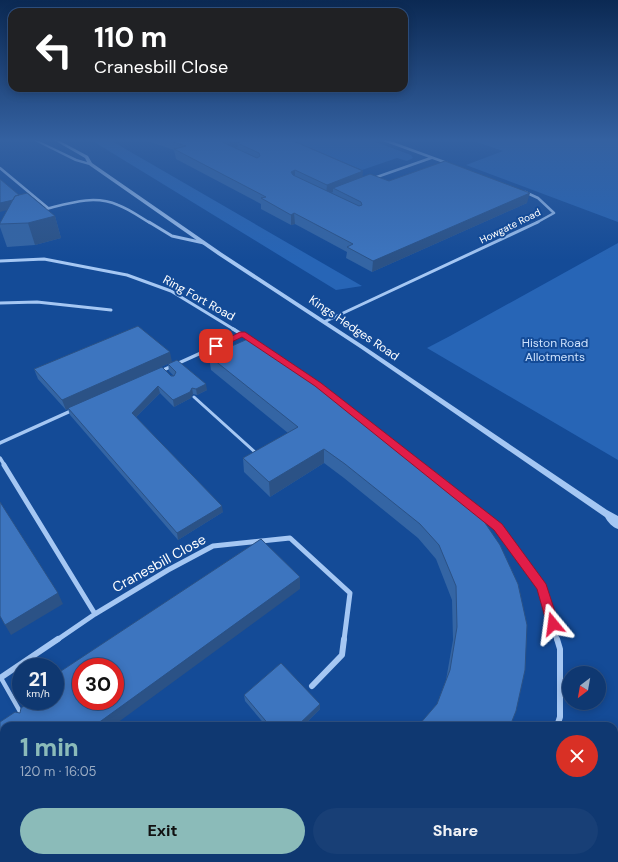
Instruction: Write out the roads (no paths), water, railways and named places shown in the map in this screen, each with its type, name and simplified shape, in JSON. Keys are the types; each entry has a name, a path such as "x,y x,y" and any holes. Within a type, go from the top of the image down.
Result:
{"street":[{"path":"15,180 48,208"},
{"name":"Kings Hedges Road","path":"114,180 206,244 618,520"},
{"name":"Howgate Road","path":"324,322 533,225 554,213 538,198 524,192"},
{"path":"34,212 89,200 108,201 119,205 172,236 206,244"},
{"name":"Ring Fort Road","path":"0,261 44,260 127,275 171,291 255,342"},
{"path":"0,303 38,302 111,310"},
{"path":"157,374 243,334"},
{"path":"262,347 318,384 361,419"},
{"path":"0,443 78,408"},
{"path":"0,458 95,614"},
{"path":"442,482 498,527 542,588 560,649 560,717 558,722"},
{"name":"Kings Hedges Road","path":"604,512 618,526"},
{"name":"Cranesbill Close","path":"0,678 95,614 168,570 213,546 290,538 350,593 342,655 312,686"}],"lane":[{"path":"164,370 169,375"},
{"path":"194,396 258,456"},
{"path":"0,678 25,720"}],"park label":[{"name":"Histon Road Allotments","path":"555,350"}]}
